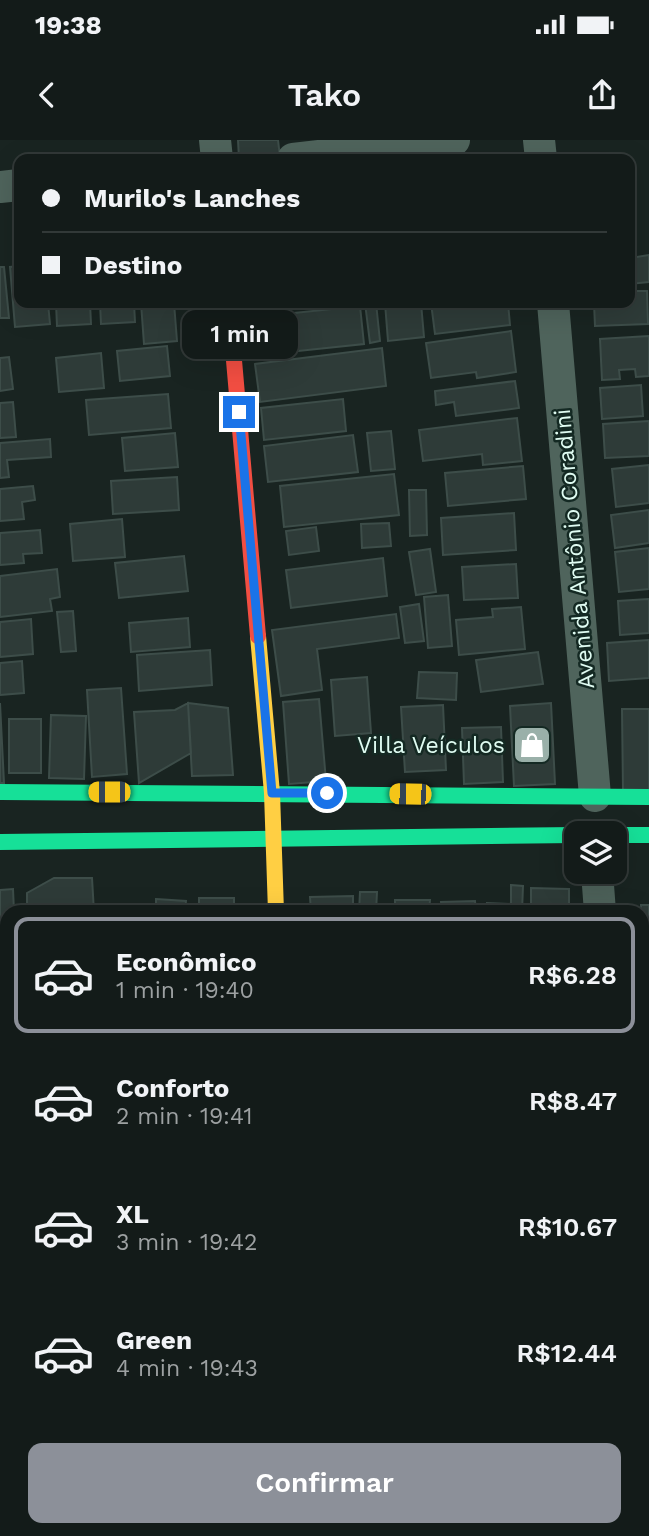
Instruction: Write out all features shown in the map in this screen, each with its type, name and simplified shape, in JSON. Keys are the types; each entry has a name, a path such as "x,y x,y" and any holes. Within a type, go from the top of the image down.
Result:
{"main road":[{"path":"229,308 272,793 276,905"},
{"path":"0,792 649,797"},
{"path":"0,842 564,835"},
{"path":"627,835 649,835"}],"street":[{"path":"335,154 454,140"},
{"name":"Avenida Antônio Coradini","path":"553,308 596,796"},
{"path":"598,884 599,905"}],"building":[{"path":"238,140 278,140 280,154 239,154"},
{"path":"649,255 649,282 635,283 635,257"},
{"path":"0,267 4,267 9,318 0,318"},
{"path":"10,267 14,267 14,308 48,308 50,324 15,327"},
{"path":"635,291 647,291 648,324 595,326 594,308 635,308"},
{"path":"56,308 90,308 91,324 57,326"},
{"path":"100,308 134,308 135,322 101,324"},
{"path":"141,308 174,308 177,341 144,344"},
{"path":"360,308 364,344 270,354 266,316"},
{"path":"366,308 377,308 380,341 370,343"},
{"path":"385,308 421,308 424,337 388,341"},
{"path":"432,308 508,308 510,325 435,334"},
{"path":"511,331 516,372 477,378 476,372 431,378 426,343"},
{"path":"649,336 649,376 636,377 635,369 619,370 620,379 602,380 600,339"},
{"path":"167,346 170,376 120,381 117,351"},
{"path":"382,348 386,386 260,402 255,364"},
{"path":"101,353 104,388 59,392 56,358"},
{"path":"9,357 13,389 0,391 0,358"},
{"path":"515,381 519,408 456,416 454,402 436,405 435,391"},
{"path":"641,385 643,416 602,419 600,388"},
{"path":"168,394 171,428 89,435 86,400"},
{"path":"343,399 346,431 264,440 261,408"},
{"path":"13,402 16,437 0,438 0,403"},
{"path":"517,418 522,461 483,465 482,454 423,461 419,430"},
{"path":"649,421 649,456 605,458 603,424"},
{"path":"391,431 395,469 371,471 367,433"},
{"path":"175,433 178,467 125,471 122,438"},
{"path":"353,435 358,472 268,482 264,446"},
{"path":"50,439 51,457 7,460 9,477 0,478 0,443"},
{"path":"649,465 649,503 616,507 612,469"},
{"path":"523,466 526,499 448,506 445,473"},
{"path":"394,474 399,515 284,527 280,486"},
{"path":"177,477 179,510 113,514 111,481"},
{"path":"33,486 35,500 22,502 24,519 0,521 0,489"},
{"path":"409,490 426,490 427,535 410,536"},
{"path":"649,510 649,543 615,548 611,515"},
{"path":"514,513 516,550 443,555 441,518"},
{"path":"122,519 125,557 73,561 70,524"},
{"path":"389,523 391,546 362,548 361,524"},
{"path":"316,527 319,551 289,555 286,531"},
{"path":"40,530 42,553 23,554 24,563 0,565 0,533"},
{"path":"649,548 649,589 619,592 615,552"},
{"path":"430,549 436,592 416,595 409,552"},
{"path":"184,556 188,591 119,598 115,563"},
{"path":"383,558 387,596 291,608 286,570"},
{"path":"516,564 518,598 464,600 462,567"},
{"path":"57,569 60,597 50,599 52,611 0,617 0,576"},
{"path":"448,595 452,646 428,648 424,597"},
{"path":"649,599 649,633 620,635 618,601"},
{"path":"419,604 424,641 405,643 400,607"},
{"path":"521,607 525,649 459,655 456,620 493,617 492,609"},
{"path":"73,611 76,651 61,652 57,612"},
{"path":"396,614 399,638 317,649 322,690 281,696 272,630"},
{"path":"188,618 190,647 131,652 129,623"},
{"path":"31,619 33,654 0,657 0,622"},
{"path":"649,640 649,678 609,681 607,643"},
{"path":"210,650 212,685 139,691 137,655"},
{"path":"538,652 543,684 481,692 476,660"},
{"path":"22,661 24,693 0,695 0,663"},
{"path":"419,672 457,673 456,700 417,698"},
{"path":"367,677 371,733 335,736 331,680"},
{"path":"121,688 127,774 92,777 87,690"},
{"path":"319,699 326,781 289,784 283,702"},
{"path":"0,703 4,783 0,783"},
{"path":"188,703 228,708 233,775 192,776"},
{"path":"188,703 191,753 139,783 134,712 175,710"},
{"name":"Villa Veículos","path":"551,703 555,784 514,786 510,706"},
{"path":"443,705 446,770 405,772 401,707"},
{"path":"622,709 649,709 649,791 623,791"},
{"path":"51,715 86,716 84,779 49,778"},
{"path":"9,719 41,719 41,773 9,773"},
{"path":"501,727 503,782 464,784 462,728"},
{"path":"54,878 92,878 94,905 27,905 27,893"},
{"path":"511,885 523,886 522,905 487,903 511,904"},
{"path":"531,888 569,889 569,905 531,905"},
{"path":"13,889 14,905 0,905 0,890"},
{"path":"360,892 377,892 376,905 359,905"},
{"path":"353,896 353,905 311,905 310,897"},
{"path":"199,898 234,898 234,905 199,905"},
{"path":"156,899 186,901 186,905 156,905"},
{"path":"395,900 430,900 430,905 395,905"},
{"path":"475,901 475,905 441,905 441,902"}],"traffic: fast":[{"path":"0,792 649,797"},
{"path":"0,842 564,835"},
{"path":"627,835 649,835"}],"traffic: slow":[{"path":"258,636 272,793 276,905"}],"traffic: jam":[{"path":"229,308 258,636"}],"place":[{"name":"Villa Veículos","path":"532,745"}],"route":[{"path":"239,412 272,793 327,793"}]}
